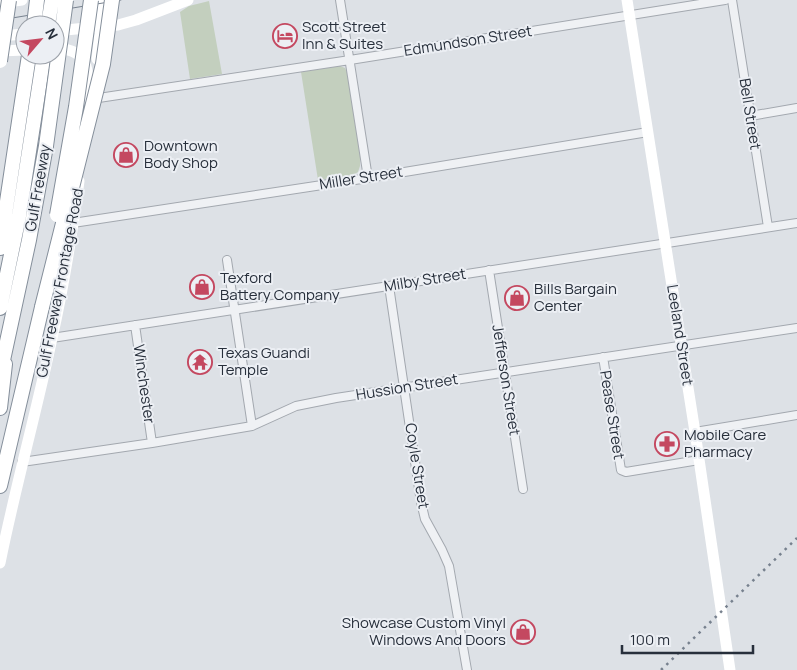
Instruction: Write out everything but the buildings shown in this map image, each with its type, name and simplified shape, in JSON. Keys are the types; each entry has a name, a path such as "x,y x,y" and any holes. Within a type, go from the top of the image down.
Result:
{"highway":[{"path":"0,61 9,0"},
{"path":"35,15 37,0"},
{"path":"50,15 52,0"},
{"name":"Gulf Freeway","path":"0,374 29,240 46,146 66,0"},
{"path":"42,307 76,107 91,0"},
{"path":"0,486 42,307 80,162 103,64 112,0"},
{"name":"Gulf Freeway","path":"0,248 28,65"},
{"name":"Gulf Freeway","path":"0,308 20,216 42,65"},
{"path":"0,408 8,344"}],"main road":[{"path":"0,3 22,0"},
{"name":"Gulf Freeway Frontage Road","path":"0,564 52,338 74,223 104,0"},
{"path":"65,30 101,27 136,20 188,0"},
{"name":"Leeland Street","path":"627,0 696,432 730,670"},
{"path":"0,36 15,35"},
{"path":"65,48 79,53 85,62 88,75 89,122"},
{"path":"0,51 15,50"}],"street":[{"path":"340,0 368,178"},
{"name":"Edmundson Street","path":"92,99 725,0"},
{"name":"Bell Street","path":"732,0 768,227"},
{"path":"750,116 797,108"},
{"name":"Miller Street","path":"74,223 368,178 648,132"},
{"name":"Milby Street","path":"52,338 797,223"},
{"path":"227,260 233,310 252,426"},
{"name":"Jefferson Street","path":"490,270 523,489"},
{"name":"Coyle Street","path":"389,286 421,502 425,520 449,566 467,670"},
{"name":"Winchester","path":"135,325 152,443"},
{"name":"Hussion Street","path":"22,462 252,426 302,404 797,328"},
{"name":"Pease Street","path":"603,357 622,470 626,472 699,460"},
{"path":"696,432 797,415"}],"green space":[{"path":"209,1 222,74 190,79 180,12 189,6"},
{"path":"340,66 345,68 348,74 360,166 358,172 353,175 318,180 301,72"}],"tram line":[{"path":"0,20 121,0"}],"railway":[{"path":"661,670 797,538"}],"place":[{"name":"Scott Street Inn & Suites","path":"285,36"},
{"name":"Downtown Body Shop","path":"126,155"},
{"name":"Texford Battery Company","path":"202,287"},
{"name":"Bills Bargain Center","path":"517,298"},
{"name":"Texas Guandi Temple","path":"200,362"},
{"name":"Mobile Care Pharmacy","path":"667,444"},
{"name":"Showcase Custom Vinyl Windows And Doors","path":"523,632"}]}
